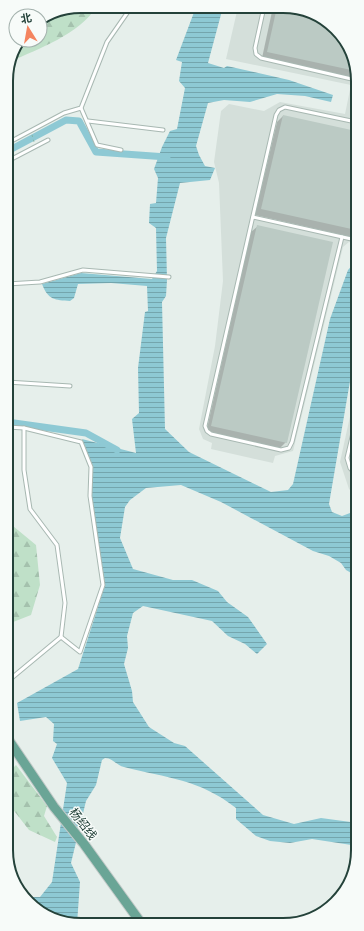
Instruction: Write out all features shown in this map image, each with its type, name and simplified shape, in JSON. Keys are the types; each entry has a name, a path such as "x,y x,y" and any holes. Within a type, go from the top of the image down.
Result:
{"main road":[{"name":"杨绍线","path":"13,749 54,807 84,844 137,918"}],"lane":[{"path":"121,150 97,145 88,121 81,108 107,42 127,13"},
{"path":"263,13 255,48 256,54 261,58 351,79"},
{"path":"13,140 64,113 81,108"},
{"path":"342,237 292,442 289,448 281,450 211,434 207,431 205,426 276,114 279,110 285,108 351,121"},
{"path":"88,121 163,130"},
{"path":"13,158 48,140"},
{"path":"253,217 351,239"},
{"path":"13,284 40,282 83,270 169,277"},
{"path":"13,382 70,386"},
{"path":"13,427 24,428 81,442 91,467 90,496 103,585 80,652 61,637"},
{"path":"13,677 61,637 65,604 57,545 30,509 24,470 24,428"},
{"path":"351,441 347,458 351,469"}],"path":[{"path":"31,131 35,146"}],"shaded area":[{"path":"237,13 297,14 321,24 337,39 349,63 351,85 226,59"},
{"path":"351,85 351,243 349,242 343,247 293,451 275,456 273,463 211,449 212,443 203,439 199,429 215,346 223,281 219,183 214,162 221,111 229,104 264,111 280,102 345,114"},
{"path":"351,412 351,491 340,462"}],"green space":[{"path":"91,13 80,25 48,45 48,22 67,14"},
{"path":"22,48 42,48 17,59"},
{"path":"13,526 36,545 40,585 31,615 13,622"},
{"path":"16,765 47,806 44,816 57,837 55,842 29,830 13,809 13,768"}],"water":[{"path":"194,13 221,13 208,63 224,68 227,66 289,80 333,95 331,102 305,96 277,94 250,102 224,100 208,103 196,146 205,166 215,168 210,180 180,183 166,238 166,296 162,302 165,429 189,452 271,492 288,490 293,484 330,319 348,270 351,267 351,375 329,504 332,512 342,516 351,513 351,573 346,570 341,563 329,556 313,551 221,502 181,485 146,488 130,500 125,507 120,538 133,569 173,580 192,580 218,591 227,602 248,617 267,644 257,654 245,644 228,636 212,621 143,606 133,613 127,636 128,648 124,664 132,691 133,702 149,727 174,743 185,746 263,815 294,824 321,818 351,822 351,845 312,839 290,843 270,841 256,836 236,819 236,808 209,791 196,785 169,777 122,766 108,758 105,758 102,760 96,785 86,801 71,863 80,882 77,918 67,917 43,907 32,897 40,897 52,882 67,783 52,758 57,744 53,741 54,724 46,717 20,721 17,703 78,669 105,585 91,496 93,467 82,439 136,453 132,419 139,413 138,368 145,312 148,311 147,286 111,283 78,284 74,298 70,301 53,298 47,293 42,284 81,273 152,279 157,271 156,228 149,223 150,204 156,203 158,178 154,169 170,131 177,129 185,88 179,81 182,62 176,60"}],"building":[{"path":"276,13 297,14 321,24 337,39 346,55 350,70 267,52"},
{"path":"283,115 351,130 351,229 261,209"},
{"path":"257,225 333,242 287,443 211,426"}],"waterway":[{"path":"13,148 66,120 79,121 96,152 167,157"},
{"path":"13,423 86,433 117,450"}]}
